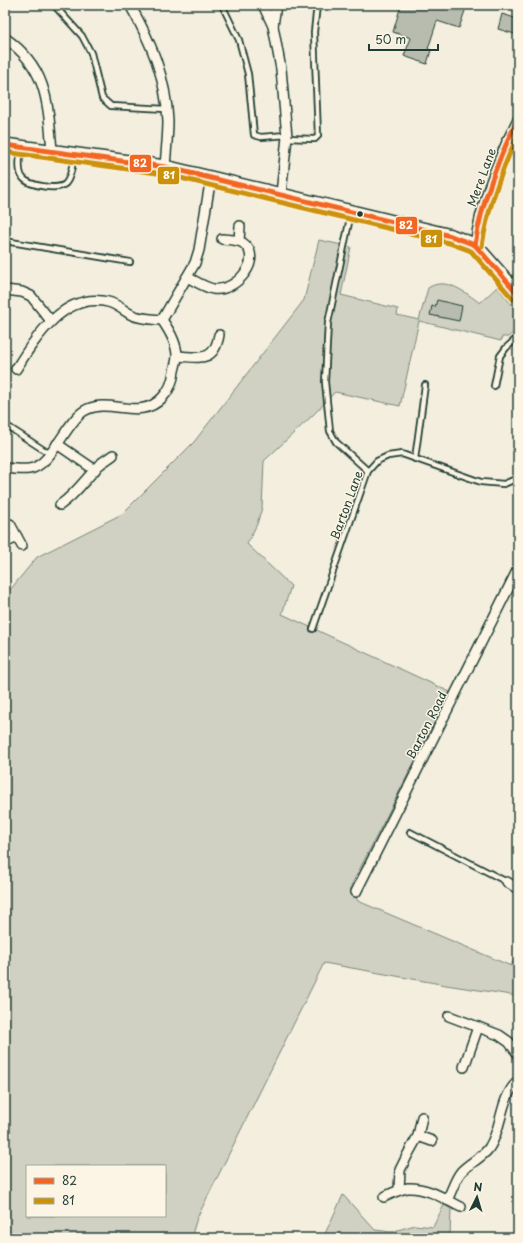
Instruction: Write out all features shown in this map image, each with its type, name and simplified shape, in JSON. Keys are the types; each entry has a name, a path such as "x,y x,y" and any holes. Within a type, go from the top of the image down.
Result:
{"street":[{"path":"130,5 152,47 162,80 168,121 165,167"},
{"path":"263,5 273,26 281,69 287,136 281,194"},
{"path":"273,26 276,5"},
{"path":"5,38 18,47 30,61 45,91 48,104 52,151"},
{"name":"Mere Lane","path":"475,245 479,218 491,181 507,140 518,119"},
{"path":"507,140 518,143"},
{"path":"5,145 165,167 451,236 475,245 518,294"},
{"path":"162,320 195,263 199,250 210,177"},
{"path":"238,241 240,226"},
{"path":"187,276 212,289 222,289 230,286 242,278 248,268 250,260 247,247 238,241 222,239"},
{"path":"5,290 22,292 31,296 51,321"},
{"path":"5,468 30,469 43,463 78,415 87,409 97,406 132,409 146,408 157,404 167,393 174,375 177,356 175,345 162,320 132,315 110,302 87,300 74,304 51,321 34,341 16,369"},
{"path":"177,356 204,357 210,355 218,343 219,335"},
{"path":"57,444 95,470"},
{"path":"60,505 73,495 99,465 113,455"},
{"path":"10,524 22,546"},
{"path":"5,543 17,537"},
{"name":"Barton Road","path":"356,892 518,569"},
{"path":"507,882 518,889"},
{"path":"449,1016 499,1035 509,1042 518,1054"},
{"path":"464,1067 478,1027"},
{"path":"448,1200 461,1173 489,1148 501,1116 503,1103 518,1081"},
{"path":"399,1190 400,1170 418,1136 422,1117"},
{"path":"418,1136 432,1141"},
{"path":"384,1197 399,1190 419,1188 461,1207"}],"lane":[{"path":"54,5 82,36 91,53 102,98 111,106 166,109"},
{"path":"222,5 239,40 248,74 254,135 261,137 287,136 313,139 318,136 314,32 317,5"},
{"path":"21,147 20,170 23,179 41,186 55,187 64,185 68,181 74,154"},
{"path":"351,211 328,323 325,382 330,431 336,442 368,471"},
{"path":"5,241 130,262"},
{"path":"494,386 500,356 518,337"},
{"path":"415,459 425,385"},
{"path":"7,426 50,454"},
{"name":"Barton Lane","path":"313,629 368,471 378,461 388,456 402,454 481,482 504,484 518,478"},
{"path":"410,832 507,882"}],"shaded area":[{"path":"319,240 351,247 341,295 398,309 397,315 419,320 428,288 435,285 442,284 456,287 480,303 497,287 518,312 518,329 508,337 502,337 501,341 419,321 400,406 335,392 264,461 262,508 257,524 247,544 291,586 282,614 450,692 350,888 358,901 511,966 518,950 518,996 446,985 324,963 197,1218 191,1238 5,1238 5,596 37,557 122,514 194,442 304,300"},
{"path":"343,1195 375,1230 391,1232 415,1225 433,1227 444,1205 451,1209 450,1236 469,1236 476,1238 323,1238"}],"building":[{"path":"401,5 467,5 459,28 437,21 428,49 431,50 427,64 404,56 411,38 393,32"},
{"path":"502,14 518,19 518,35 498,29"},
{"path":"437,300 462,306 459,321 430,315 432,306 435,307"}],"transit line":[{"name":"82","path":"475,245 486,196 518,119"},
{"name":"81","path":"482,246 496,189 518,135"},
{"name":"82","path":"5,145 165,167 451,236 475,245 518,294"},
{"name":"81","path":"5,152 164,174 449,243 471,251 513,299"}]}
